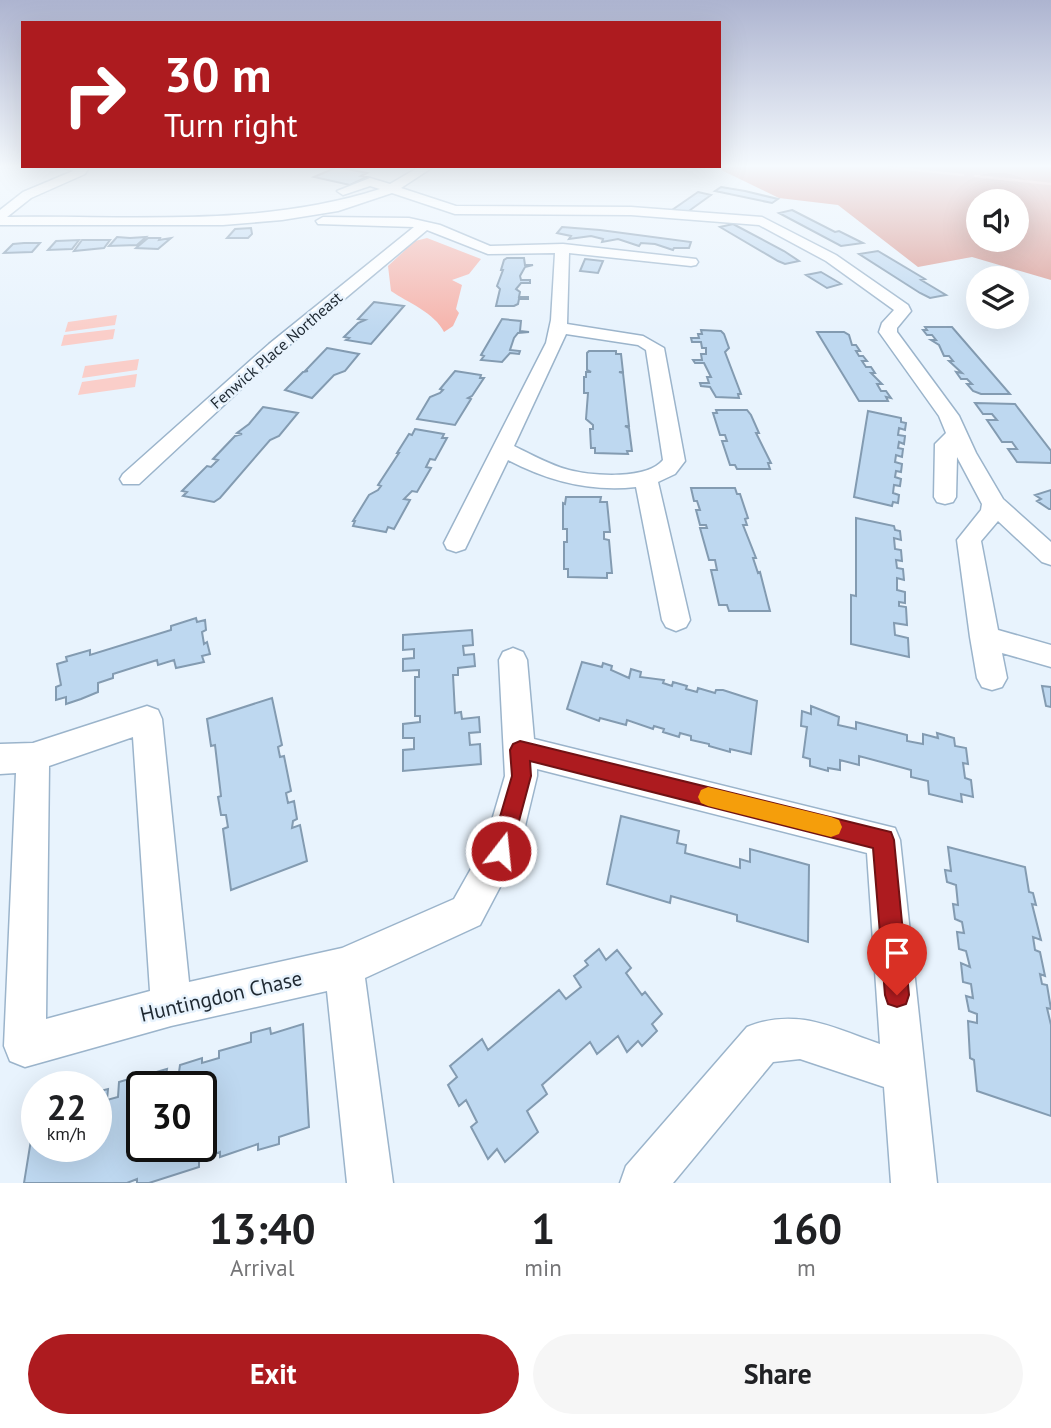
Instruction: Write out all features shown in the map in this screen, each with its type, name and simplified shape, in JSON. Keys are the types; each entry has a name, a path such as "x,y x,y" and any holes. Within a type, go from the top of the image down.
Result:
{"street":[{"path":"406,222 425,225 488,250 563,248 691,262"},
{"path":"764,222 831,258 900,304 903,312 888,327 888,332 948,416 995,504 1051,556"},
{"name":"Fenwick Place Northeast","path":"131,479 275,348 425,225"},
{"path":"54,235 137,230 179,231 199,237"},
{"path":"456,543 560,328 557,281 563,248"},
{"path":"503,449 542,469 570,478 598,481 646,479 662,475 674,461 655,348 643,341 560,328"},
{"path":"945,497 946,444 957,435"},
{"path":"646,479 676,620"},
{"path":"992,678 969,540 992,512 995,504"},
{"path":"984,637 1051,656"},
{"name":"Huntingdon Chase","path":"17,758 25,1046 171,1006 344,967 467,912 501,851 522,776 513,660"},
{"path":"17,758 147,719 171,1006"},
{"path":"520,750 883,840 914,1183"},
{"path":"344,967 370,1183"},
{"path":"643,1183 762,1042 800,1038 904,1073"}],"shaded area":[{"path":"860,222 966,222 966,252 1029,252 1029,222 1051,222 1051,280 1029,274 1029,266 1003,266 972,257 918,267"},
{"path":"427,238 481,259 469,274 452,280 462,285 456,309 459,313 453,326 444,332 434,319 391,291 388,266 415,241"},
{"path":"117,315 115,325 65,332 68,322"},
{"path":"115,329 113,339 61,346 64,335"},
{"path":"139,359 137,370 82,378 85,366"},
{"path":"137,374 135,387 78,395 82,382"}],"building":[{"path":"796,222 816,222 863,243 841,246"},
{"path":"733,224 799,261 785,264 778,261 720,227"},
{"path":"562,227 691,242 689,248 673,250 655,244 641,243 639,246 618,239 602,242 603,239 591,236 569,239 571,236 557,233"},
{"path":"251,228 252,234 248,238 227,238 235,229"},
{"path":"117,237 146,237 137,245 109,246"},
{"path":"148,238 171,238 158,249 136,248"},
{"path":"79,240 72,249 48,250 56,241"},
{"path":"82,240 110,240 104,248 74,251"},
{"path":"40,243 32,252 4,253 13,244"},
{"path":"878,251 946,295 930,298 859,254"},
{"path":"524,258 525,265 533,265 525,267 520,276 521,280 530,280 530,283 521,283 516,289 520,292 519,297 528,299 519,299 514,306 496,306 500,289 497,286 504,260"},
{"path":"585,259 603,261 598,273 580,271"},
{"path":"821,272 841,284 827,288 806,275"},
{"path":"374,302 404,306 371,344 346,340 349,338 344,337 365,320 358,319"},
{"path":"502,319 521,321 520,331 529,332 518,333 514,338 510,350 520,351 519,354 510,353 502,362 481,360 484,356 481,355"},
{"path":"925,327 952,327 1010,394 981,394 973,391 967,384 972,384 967,379 961,379 956,372 962,373 949,361 953,361 949,356 944,356 939,345 931,340 936,340 932,335 927,335 923,330 927,330"},
{"path":"701,330 721,331 724,334 729,348 725,352 741,394 738,394 739,398 716,397 710,387 701,386 700,383 709,383 707,377 711,377 704,363 695,363 693,360 702,360 701,354 706,354 706,348 702,348 701,342 692,342 691,338 699,338"},
{"path":"817,332 844,332 849,335 852,345 856,345 860,351 856,351 859,356 863,356 867,361 862,361 866,367 871,367 875,373 871,373 882,384 877,384 881,391 886,391 891,398 886,397 888,401 859,401"},
{"path":"327,348 359,354 345,371 334,375 312,398 285,390 303,372 308,371 305,371"},
{"path":"589,351 616,351 616,354 621,354 623,372 619,372 623,373 629,426 625,426 629,428 632,451 627,451 628,454 595,453 595,448 591,448 590,429 593,429 593,425 586,419 588,393 584,393 584,377 586,372 591,372 587,370"},
{"path":"455,371 481,375 480,378 484,378 468,398 471,399 455,425 417,419 430,397 443,390 440,389"},
{"path":"975,403 1015,404 1051,451 1051,463 1017,462 1008,449 1017,449 1012,442 1002,442 987,420 997,420 992,414 983,414"},
{"path":"263,407 298,413 279,436 270,440 220,498 214,502 183,496 187,492 182,491 207,466 211,467 218,460 213,459 235,436 242,434 237,433 249,424"},
{"path":"716,410 747,410 771,463 768,463 770,469 737,469 735,465 730,465 722,441 727,441 725,435 720,435 713,413 717,413"},
{"path":"868,411 901,418 901,422 906,423 905,430 899,428 898,435 905,436 904,444 899,442 898,448 903,449 902,457 896,455 895,462 902,464 901,472 896,471 895,477 901,479 900,486 894,485 893,493 899,495 898,503 893,502 892,506 854,497"},
{"path":"415,429 444,434 442,438 447,438 435,460 430,459 426,467 431,468 417,492 412,491 404,499 410,500 394,529 388,527 386,532 353,526 353,521 369,495 381,486 378,485 397,453"},
{"path":"691,488 735,488 737,494 740,494 748,518 745,519 747,525 743,525 756,558 753,558 758,573 760,572 770,611 729,611 727,605 719,605 711,570 717,570 715,560 709,560 700,528 707,528 706,525 700,525 696,510 700,510 697,501 694,501"},
{"path":"1051,490 1049,509 1037,501 1041,499 1035,495"},
{"path":"566,497 601,497 600,502 607,502 610,532 604,532 604,539 609,540 612,573 607,573 607,578 568,577 568,569 564,569 567,529 563,529 563,503 565,504"},
{"path":"856,518 894,526 895,530 900,531 901,540 894,538 895,549 901,550 902,561 896,560 897,568 903,569 904,580 897,578 897,590 905,592 905,603 899,602 899,606 906,607 907,625 894,623 895,635 908,638 909,657 851,644 851,595 856,596"},
{"path":"196,618 197,622 205,620 206,630 202,632 204,644 207,642 210,654 202,656 204,662 176,668 174,660 158,665 157,660 113,674 113,678 98,683 98,692 81,699 66,704 66,697 56,700 56,687 61,685 57,664 67,661 66,657 90,650 90,655 171,630 171,626"},
{"path":"472,630 473,645 463,646 464,655 474,654 475,666 458,668 458,675 453,675 455,713 461,712 462,719 479,717 480,732 469,733 470,745 480,744 481,764 403,771 403,750 414,749 414,738 403,738 403,724 420,722 420,716 415,716 415,677 419,677 419,670 403,671 403,659 414,658 414,649 403,650 403,635"},
{"path":"582,662 602,667 603,663 612,666 611,670 629,678 631,669 641,672 640,677 664,680 663,683 672,686 673,682 697,692 698,688 715,693 716,690 723,690 757,701 751,754 709,746 691,740 691,736 680,733 679,737 654,726 653,729 627,720 626,725 600,718 599,721 567,709"},
{"path":"1042,686 1051,687 1051,707 1046,706"},
{"path":"272,698 282,745 278,747 280,757 284,756 291,791 286,793 288,803 294,801 297,819 293,821 292,828 300,825 307,861 231,890 223,829 228,827 226,815 221,815 215,745 211,746 207,719"},
{"path":"811,706 839,717 838,725 856,729 856,722 907,735 907,741 923,744 923,734 938,738 937,733 954,738 955,746 966,748 968,764 963,763 965,778 971,780 973,797 961,794 962,802 929,794 928,781 911,777 911,770 859,756 859,765 840,760 840,770 828,768 828,771 810,766 810,759 803,757 807,727 801,726 802,711 811,714"},
{"path":"621,816 679,831 677,843 686,845 685,853 740,868 740,859 750,862 750,849 809,865 808,942 737,921 737,915 671,896 670,903 607,884"},
{"path":"948,847 1025,867 1029,892 1033,893 1036,905 1032,904 1041,940 1033,937 1035,950 1040,952 1045,976 1040,974 1042,984 1047,985 1051,1009 1047,1008 1051,1025 1051,1116 977,1091 974,1060 970,1058 968,1021 977,1023 977,1014 969,1011 966,996 973,998 971,984 963,982 961,963 970,967 966,951 959,949 957,932 964,933 962,922 955,919 953,904 958,905 956,885 947,882 945,870 951,871"},
{"path":"599,949 606,960 617,950 631,968 626,973 642,995 645,992 662,1014 652,1024 657,1031 642,1046 638,1041 627,1052 618,1036 597,1054 590,1042 542,1085 547,1094 527,1111 538,1132 505,1162 497,1149 488,1159 471,1127 477,1122 466,1100 459,1106 448,1085 457,1077 450,1066 482,1039 488,1050 559,990 566,999 581,987 574,976 588,965 585,961"},
{"path":"303,1024 309,1127 279,1137 279,1144 258,1150 258,1144 220,1157 220,1152 217,1153 217,1071 179,1071 180,1065 202,1058 202,1063 219,1058 219,1051 251,1042 251,1033 270,1028 271,1034"},
{"path":"126,1080 126,1162 199,1162 199,1167 149,1183 137,1183 137,1179 127,1183 24,1183 27,1162 112,1162 112,1099 118,1097 119,1082"}],"slow traffic":[{"path":"708,797 831,827"}],"route":[{"path":"501,851 522,776 520,750 883,840 897,995"}]}
